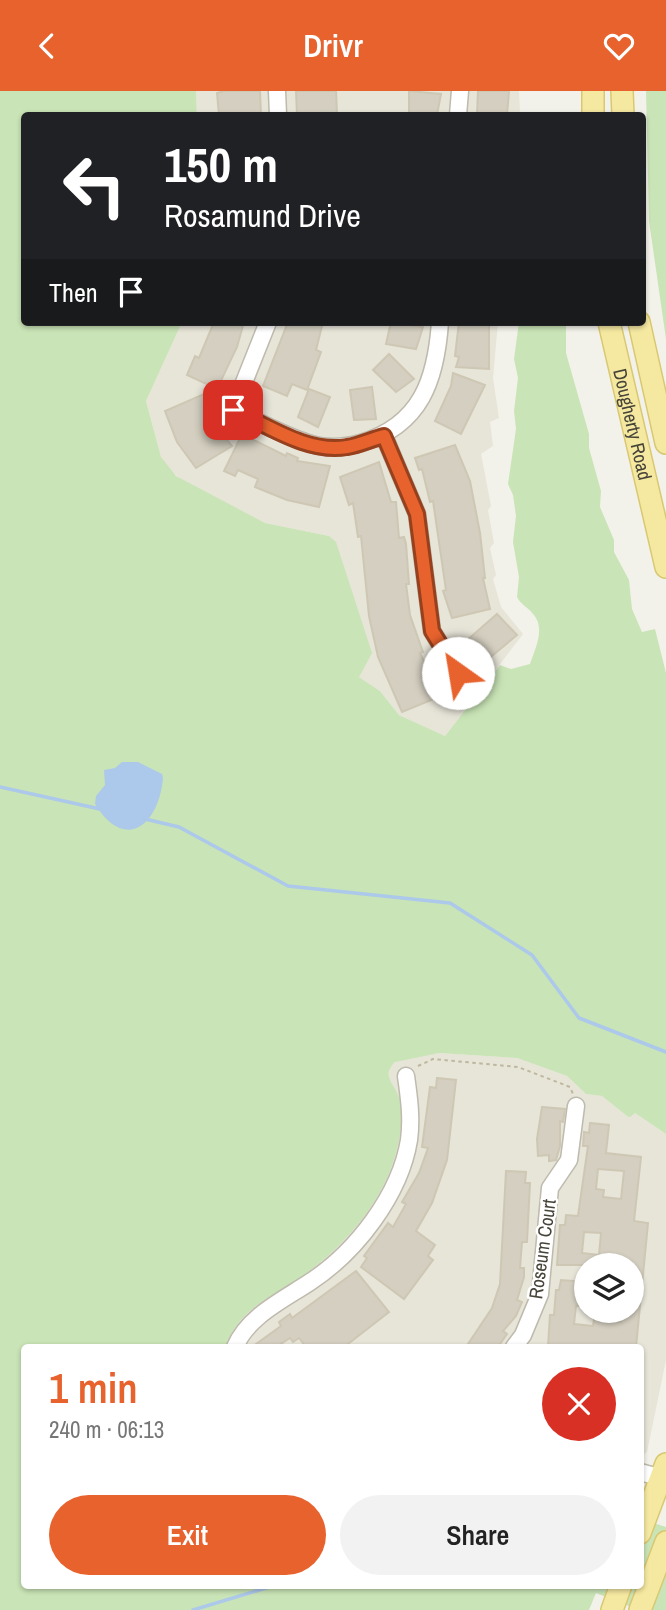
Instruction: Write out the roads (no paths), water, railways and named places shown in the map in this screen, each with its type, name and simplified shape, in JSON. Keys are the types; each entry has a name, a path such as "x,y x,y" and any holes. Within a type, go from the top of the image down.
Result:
{"main road":[{"path":"593,91 593,112"},
{"path":"622,91 623,112"},
{"name":"Dougherty Road","path":"610,326 666,567"},
{"name":"Dougherty Road","path":"640,326 666,443"},
{"path":"644,1523 658,1473"},
{"path":"640,1610 666,1542"}],"street":[{"path":"277,91 278,112"},
{"path":"458,112 460,91"},
{"path":"266,326 233,410 309,444 327,447 346,447 384,436 403,421 430,383 437,359 440,326"},
{"path":"384,436 417,514 432,631 458,673"},
{"path":"237,1344 247,1325 323,1274 378,1213 403,1164 408,1141 410,1105 406,1076"},
{"name":"Roseum Court","path":"516,1344 523,1335 540,1294 550,1188 569,1160 576,1106"}],"water":[{"path":"122,762 138,762 162,774 163,778 155,809 148,820 129,830 106,819 95,804 96,796 105,785 104,770 115,768"}],"waterway":[{"path":"0,787 100,809"},
{"path":"145,819 179,827 288,886 450,903 532,955 579,1018 666,1052"},
{"path":"193,1610 263,1589"}]}
